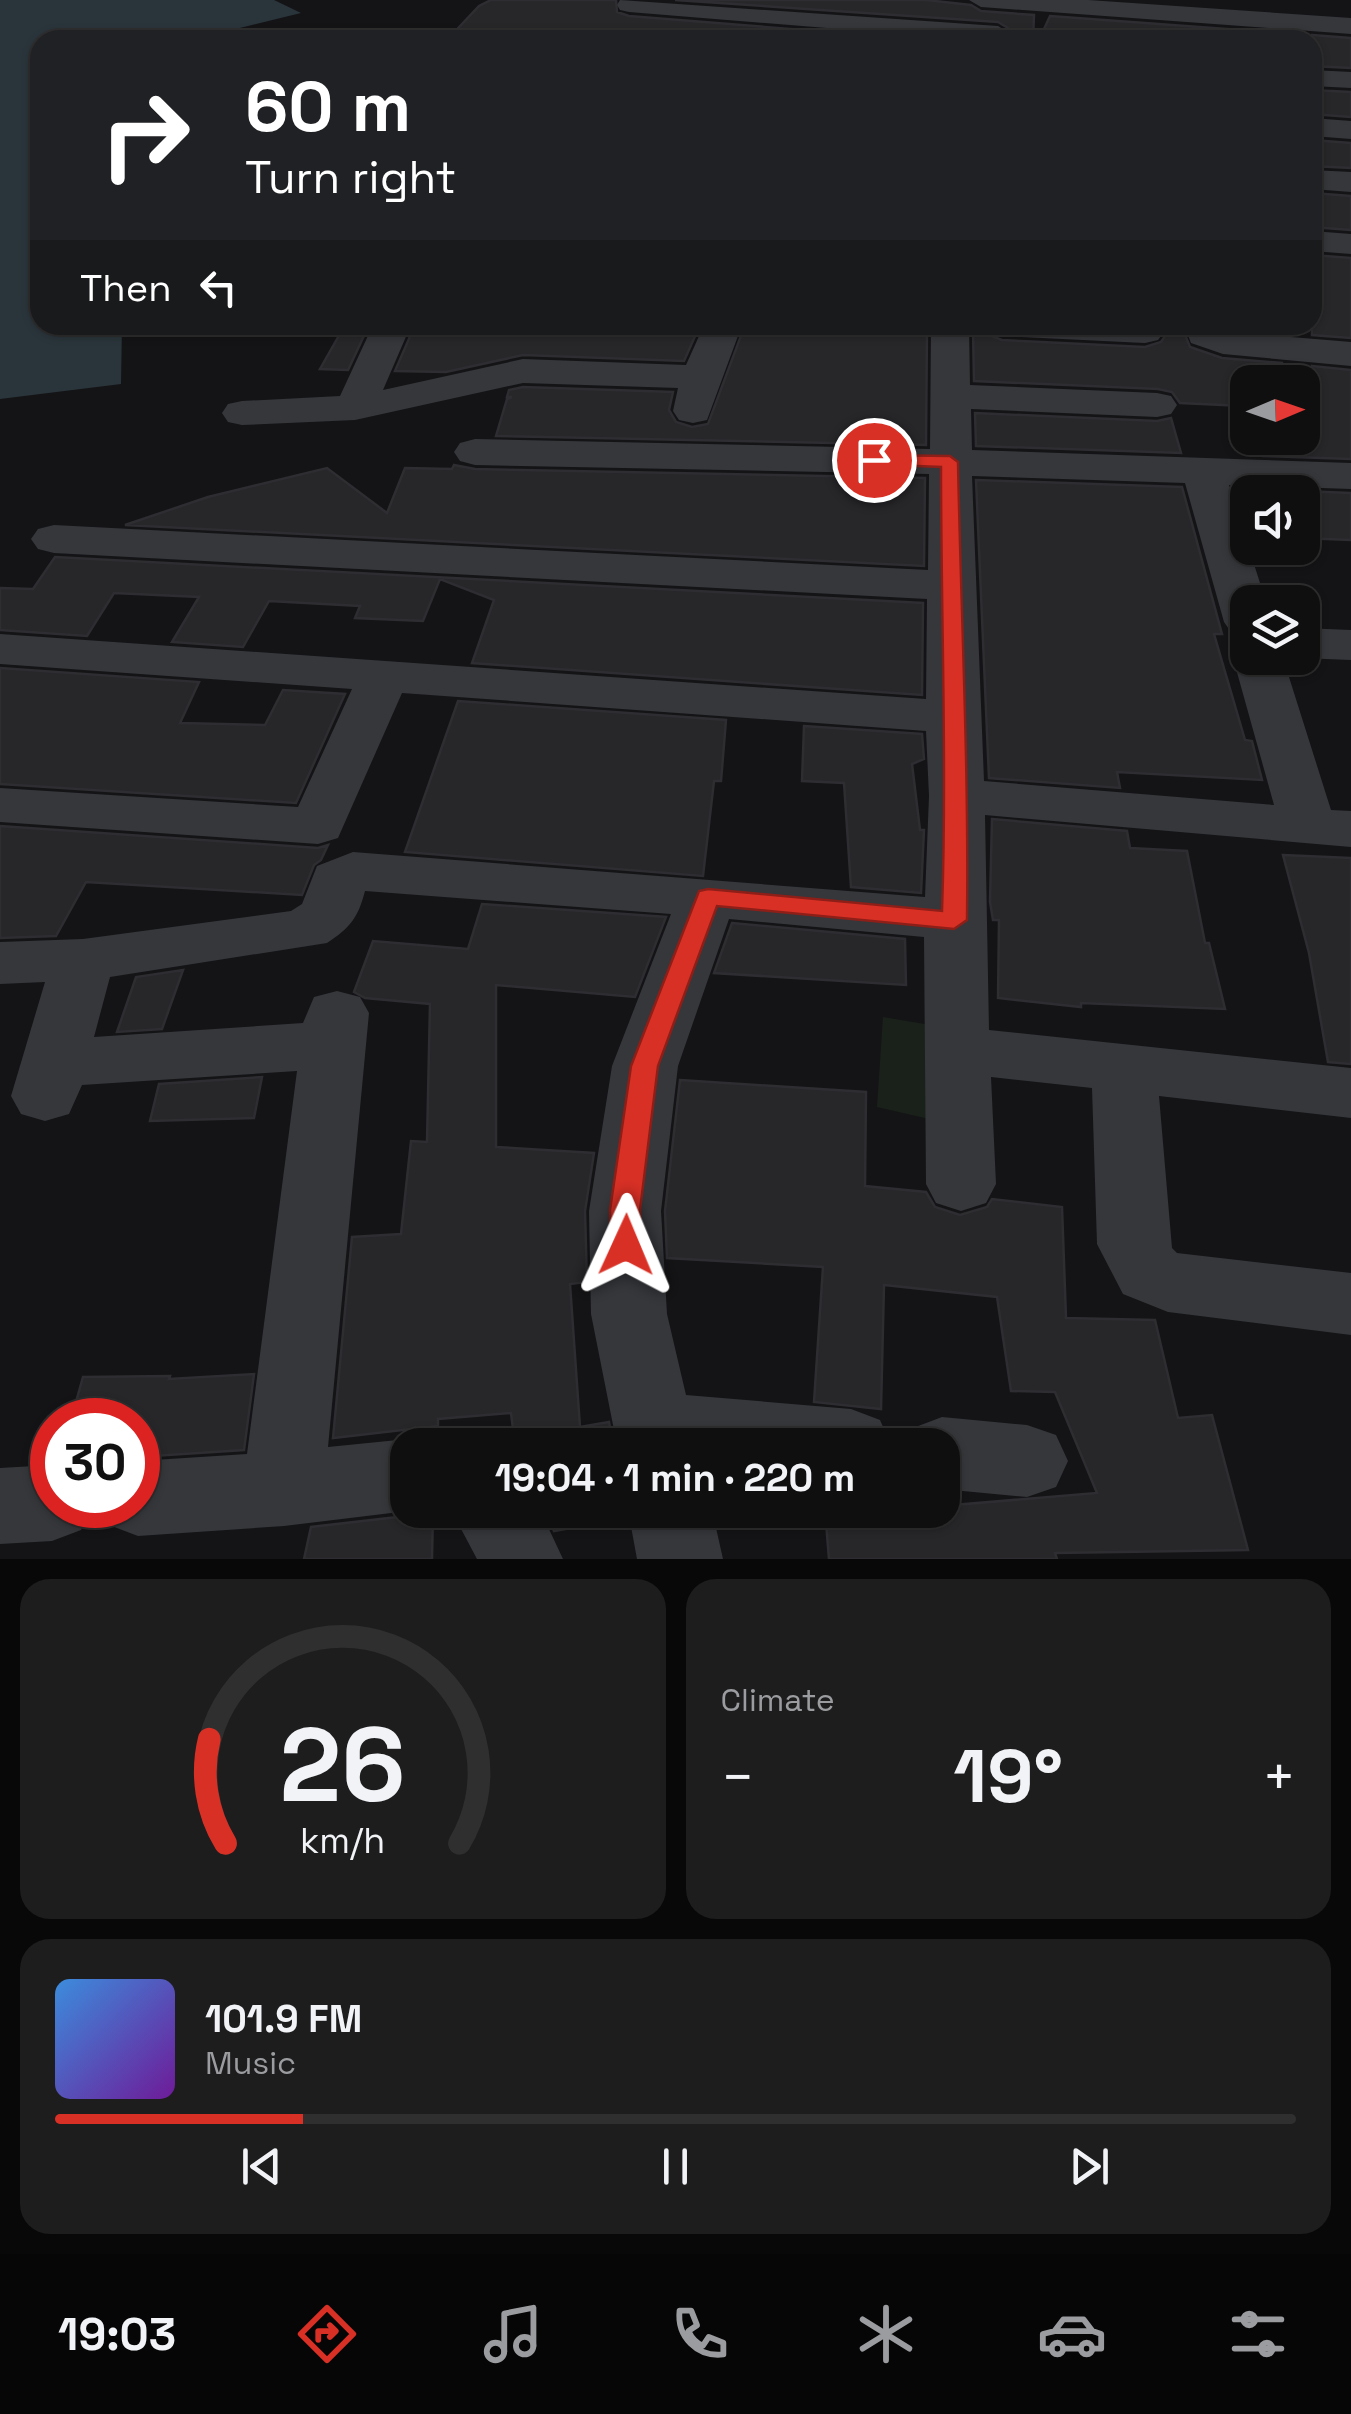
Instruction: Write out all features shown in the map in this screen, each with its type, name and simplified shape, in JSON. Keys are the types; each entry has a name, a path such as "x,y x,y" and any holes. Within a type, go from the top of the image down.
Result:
{"street":[{"path":"860,22 874,0"},
{"path":"981,0 1042,2 1240,29 1351,26"},
{"path":"616,28 629,2 952,30"},
{"path":"1322,79 1351,80"},
{"path":"1322,128 1351,130"},
{"path":"1322,179 1351,182"},
{"path":"1322,242 1351,244"},
{"path":"355,408 388,335"},
{"path":"684,457 700,376 718,335"},
{"path":"950,335 952,717 957,796 954,920 961,1184"},
{"path":"1206,335 1223,342 1351,354"},
{"path":"242,413 355,408 522,371 700,376"},
{"path":"949,396 1157,405"},
{"path":"475,452 950,462 1351,476"},
{"path":"1203,470 1237,585"},
{"path":"54,539 953,586"},
{"path":"1320,644 1351,645"},
{"path":"0,649 952,717"},
{"path":"0,805 318,826 384,674"},
{"path":"957,796 1329,828 1265,675"},
{"path":"0,963 84,960 306,929 329,914 338,879 353,871 954,920"},
{"path":"653,1428 629,1314 625,1210 645,1066 708,897"},
{"path":"84,960 49,1081 335,1029 298,1334 284,1489"},
{"path":"960,1050 1351,1093"},
{"path":"1124,1068 1134,1244 1141,1266 1152,1277 1168,1282 1351,1304"},
{"path":"960,1454 1028,1460"},
{"path":"160,1497 390,1478"},
{"path":"0,1506 30,1504"},
{"path":"506,1528 520,1559"},
{"path":"674,1528 680,1559"}],"shaded area":[{"path":"0,0 274,0 301,13 232,30 30,30 30,335 122,335 121,384 0,399"},
{"path":"883,1017 948,1028 951,1124 877,1107"}],"building":[{"path":"491,0 616,0 617,12 629,16 803,30 456,30 479,6"},
{"path":"675,0 926,0 971,5 981,11 1034,15 1033,30 1011,30 998,22"},
{"path":"1050,16 1240,30 1044,30"},
{"path":"1322,36 1351,38 1351,68 1322,67"},
{"path":"1322,91 1351,92 1351,117 1322,115"},
{"path":"1322,141 1351,143 1351,168 1322,167"},
{"path":"1322,194 1351,196 1351,230 1322,228"},
{"path":"1322,256 1351,258 1351,338 1312,335 1322,335"},
{"path":"339,335 364,335 348,370 320,369"},
{"path":"411,335 696,335 684,361 523,355 446,372 395,371"},
{"path":"741,335 927,335 926,445 496,436 507,399 512,397 507,397 509,390 523,387 673,392 669,410 676,422 692,427 708,424"},
{"path":"973,335 1145,347 1161,342 1166,335 1185,335 1190,347 1222,358 1283,365 1230,365 1230,405 1180,403 1172,392 1158,389 974,381"},
{"path":"1320,367 1351,370 1351,459 1263,456 1320,455"},
{"path":"975,413 1157,421 1171,418 1181,453 976,446"},
{"path":"454,465 475,469 925,478 924,566 125,525 208,497 327,468 387,513 405,468 452,469"},
{"path":"976,480 1182,487 1222,634 1214,634 1245,740 1252,741 1262,780 1117,772 1120,788 989,778"},
{"path":"1320,492 1351,493 1351,540 1320,539"},
{"path":"55,557 923,603 922,695 472,663 494,600 440,579 423,621 355,618 360,606 269,601 243,647 172,642 199,597 114,593 87,636 0,630 0,588 33,589"},
{"path":"0,668 199,682 180,723 265,725 283,690 345,694 296,803 0,784"},
{"path":"458,701 726,720 721,781 714,781 703,876 405,852"},
{"path":"804,726 922,734 924,759 912,764 920,830 924,830 921,893 851,887 844,783 802,781"},
{"path":"992,819 1127,831 1130,848 1187,851 1205,943 1209,943 1225,1009 1081,1003 1081,1007 998,998 999,920 993,920 990,902"},
{"path":"0,826 318,848 328,845 314,865 302,895 86,882 56,936 0,938"},
{"path":"1283,855 1351,858 1351,1064 1328,1062 1309,953"},
{"path":"482,904 666,917 635,997 496,985 496,1147 594,1153 585,1211 587,1282 570,1284 580,1427 609,1422 610,1428 513,1428 511,1413 438,1419 438,1426 390,1428 390,1431 333,1438 352,1237 401,1234 411,1141 427,1142 430,1004 365,998 354,992 373,941 468,949"},
{"path":"732,923 905,939 906,985 714,973"},
{"path":"183,970 162,1029 117,1032 136,977"},
{"path":"262,1077 254,1118 150,1121 159,1084"},
{"path":"680,1080 866,1092 865,1186 926,1192 935,1207 960,1215 987,1207 992,1199 1062,1207 1066,1318 1155,1320 1178,1418 1212,1415 1248,1550 1055,1553 1057,1559 829,1559 826,1528 960,1528 960,1504 1097,1493 1055,1392 1011,1391 997,1297 884,1285 881,1409 814,1402 823,1267 667,1258 665,1211"},
{"path":"254,1374 244,1450 160,1456 160,1398 77,1398 83,1377 170,1376 169,1379"},
{"path":"390,1518 390,1528 433,1528 432,1559 304,1559 311,1527"}],"route":[{"path":"626,1245 625,1210 645,1066 708,897 954,920 957,796 952,717 950,462 874,460"}]}
